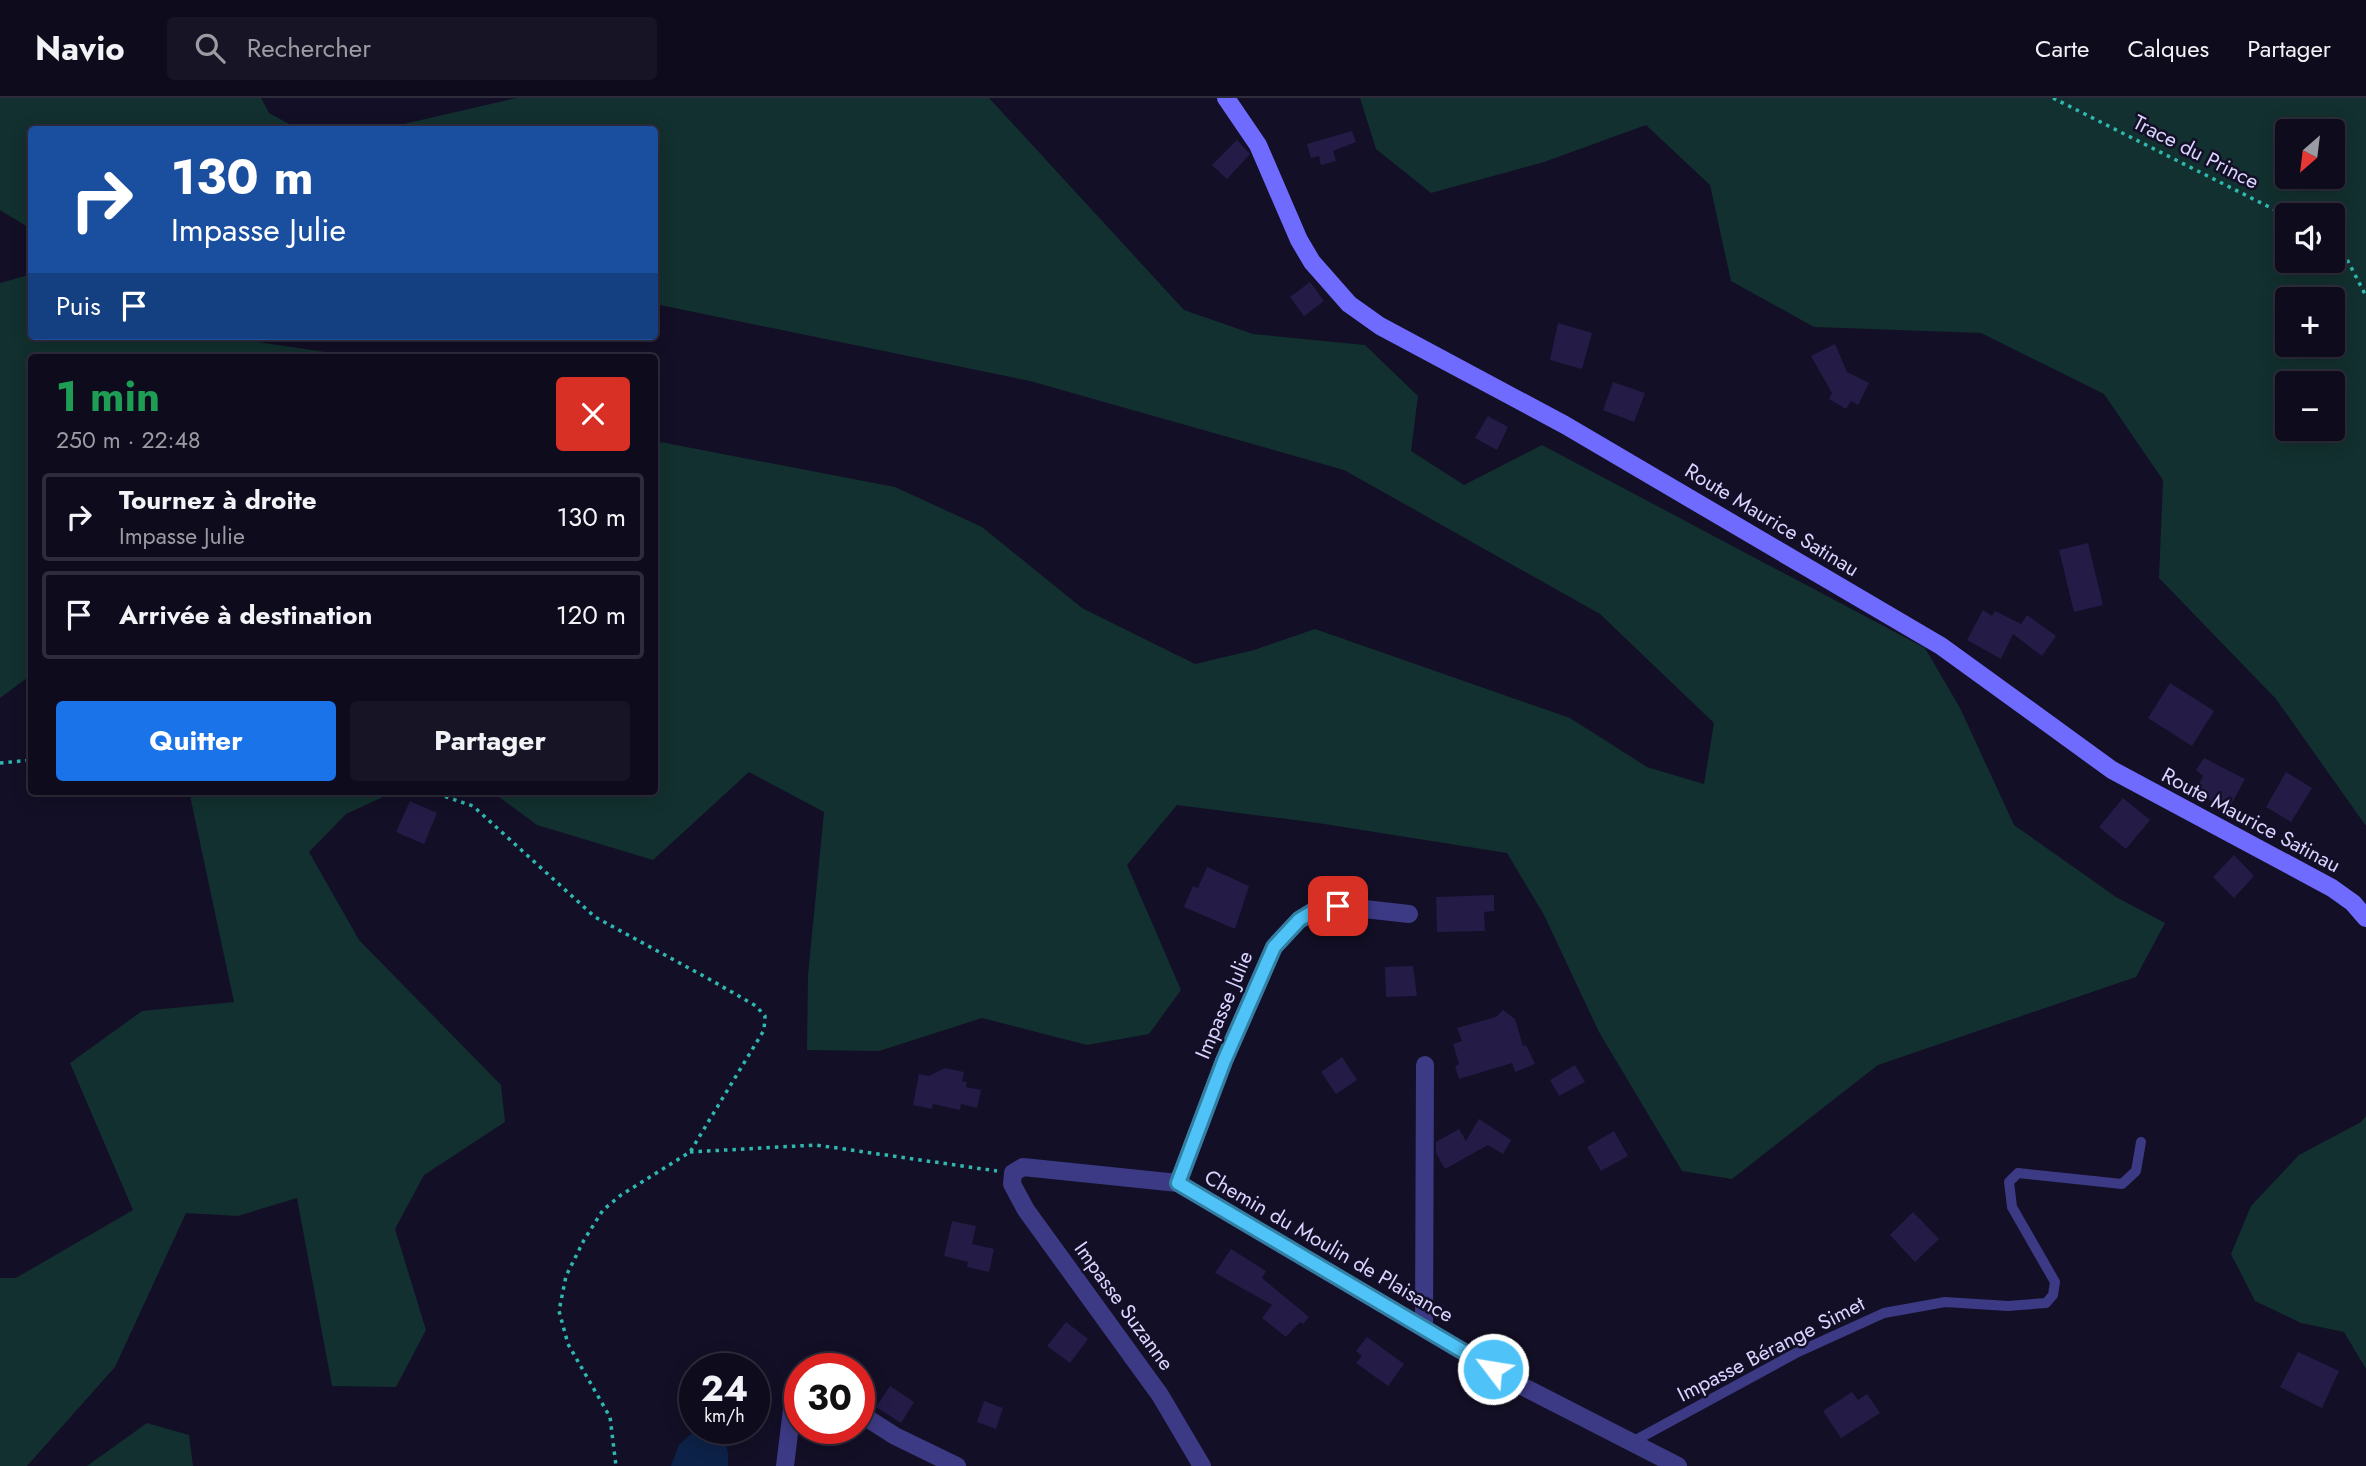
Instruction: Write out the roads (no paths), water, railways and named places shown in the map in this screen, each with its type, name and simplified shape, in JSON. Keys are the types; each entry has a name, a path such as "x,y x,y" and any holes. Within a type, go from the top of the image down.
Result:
{"main road":[{"name":"Route Maurice Satinau","path":"1226,98 1258,145 1299,240 1312,262 1349,303 1380,327 1565,425 1941,646 2112,770 2332,888 2353,903 2366,918"}],"street":[{"name":"Impasse Julie","path":"1178,1183 1224,1061 1274,947 1299,920 1317,909 1338,906 1409,914"},
{"path":"1424,1065 1424,1328"},
{"name":"Chemin du Moulin de Plaisance","path":"1013,1174 1023,1167 1037,1167 1178,1183 1516,1383 1634,1441 1678,1466"},
{"name":"Impasse Suzanne","path":"1013,1174 1012,1184 1026,1210 1160,1395 1202,1466"},
{"path":"875,1423 957,1466"},
{"path":"785,1466 788,1444"}],"lane":[{"name":"Impasse Bérange Simet","path":"1634,1441 1796,1353 1884,1313 1945,1302 2008,1306 2046,1303 2053,1295 2055,1282 2012,1207 2009,1182 2018,1173 2122,1184 2136,1171 2141,1142"}],"water":[{"path":"726,1444 728,1466 671,1466 679,1445"}]}
